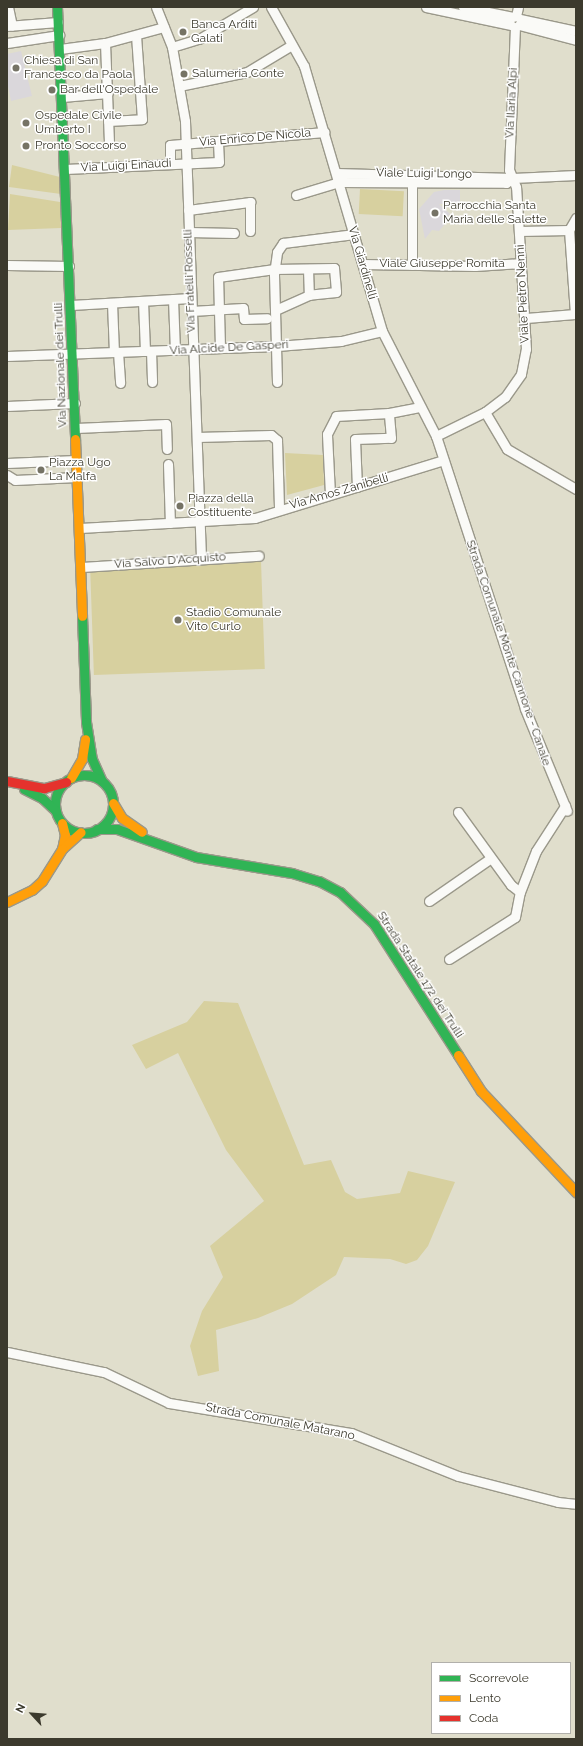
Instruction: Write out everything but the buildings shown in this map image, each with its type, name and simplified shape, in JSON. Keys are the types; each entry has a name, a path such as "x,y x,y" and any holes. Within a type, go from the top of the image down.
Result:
{"main road":[{"name":"Via Nazionale dei Trulli","path":"57,7 74,353 76,460 82,567 86,722 82,759 68,780"},
{"name":"Via Nazionale dei Trulli","path":"86,722 92,759 102,781"},
{"path":"7,781 44,788 68,780 90,776 102,781"},
{"path":"56,811 58,792 68,780"},
{"path":"7,781 42,798 56,811 62,822 64,835 62,849"},
{"name":"Strada Statale 172 dei Trulli","path":"102,781 110,791 113,803 127,823 168,848"},
{"path":"97,829 110,816 113,803"},
{"path":"7,902 32,890 42,881 62,849 81,832 62,822"},
{"name":"Strada Statale 172 dei Trulli","path":"81,832 97,829 117,829 196,857 292,873 319,881 359,908 374,924 482,1091 576,1192"}],"street":[{"path":"8,7 10,26 58,22"},
{"name":"Via Fratelli Rosselli","path":"156,7 172,47 187,144 191,311 201,559"},
{"path":"172,47 199,39 253,7"},
{"name":"Via Giardinelli","path":"271,7 304,66 382,330 436,436 462,516"},
{"path":"426,7 516,19 576,40"},
{"path":"463,7 576,31"},
{"name":"Via Ilaria Alpi","path":"513,178 508,170 516,19"},
{"path":"60,49 104,43 136,36 164,27"},
{"path":"7,43 59,35"},
{"path":"108,121 142,119 140,57 136,36"},
{"path":"104,43 108,93 109,144"},
{"path":"179,86 247,72 292,44"},
{"path":"62,97 108,93"},
{"name":"Via Enrico De Nicola","path":"170,164 170,145 324,132"},
{"name":"Via Luigi Einaudi","path":"65,169 219,162 218,141"},
{"name":"Viale Luigi Longo","path":"296,196 337,177 513,178 576,176"},
{"path":"412,178 412,265"},
{"name":"Viale Pietro Nenni","path":"436,436 485,412 505,397 521,374 526,349 526,318 513,178"},
{"path":"188,210 250,202 250,231"},
{"path":"526,318 575,314 569,230 576,218"},
{"path":"519,232 569,230"},
{"path":"189,232 234,233"},
{"path":"277,382 274,269 277,252 283,243 354,234"},
{"name":"Viale Giuseppe Romita","path":"363,264 412,265 521,262"},
{"path":"7,265 69,266"},
{"path":"220,347 218,277 274,269 334,268 336,292 310,295 275,310"},
{"path":"308,269 310,295"},
{"path":"71,305 191,298"},
{"path":"173,299 175,350"},
{"path":"143,301 152,382"},
{"path":"112,303 120,383"},
{"path":"191,311 243,308 244,319 267,318"},
{"name":"Via Alcide De Gasperi","path":"7,356 277,346 341,341 382,330"},
{"path":"7,406 75,403"},
{"path":"330,494 326,451 330,424 336,416 389,413 420,407"},
{"path":"485,412 507,449 576,489"},
{"path":"357,487 355,439 391,438 389,413"},
{"path":"76,428 166,424 167,449"},
{"path":"196,437 271,435 277,440 279,509"},
{"path":"7,463 76,460"},
{"name":"Via Amos Zanibelli","path":"200,522 254,518 279,509 357,487 443,460"},
{"path":"168,464 170,523"},
{"path":"7,475 15,480 78,477"},
{"name":"Strada Comunale Monte Cannone - Canale","path":"462,516 525,709 566,808 536,851 520,892"},
{"path":"80,528 200,522"},
{"name":"Via Salvo D'Acquisto","path":"82,567 259,556"},
{"path":"449,959 515,917 520,892 491,858 458,812"},
{"path":"429,901 491,858"},
{"name":"Strada Comunale Matarano","path":"7,1352 104,1372 168,1403 351,1433 458,1476 558,1502 576,1504"}],"shaded area":[{"path":"12,165 60,177 61,194 9,187"},
{"path":"360,189 404,191 403,216 359,214"},
{"path":"10,194 60,202 61,228 8,230"},
{"path":"285,453 323,455 324,485 287,495"},
{"name":"Stadio Comunale Vito Curlo","path":"261,561 265,669 94,675 90,567"},
{"path":"204,1001 238,1003 304,1165 331,1160 345,1192 357,1199 400,1193 408,1171 455,1182 428,1246 417,1260 406,1264 390,1259 344,1257 336,1275 292,1304 258,1318 216,1330 219,1371 198,1376 190,1346 202,1311 223,1277 210,1246 264,1201 226,1150 178,1053 146,1069 132,1045 187,1022"}],"traffic: fast":[{"path":"57,7 75,439"},
{"path":"82,616 86,722 92,759 102,781"},
{"path":"84,775 100,780 108,788 113,804 108,820 100,828 84,833 68,828 60,820 55,804 60,788 68,780 84,775"},
{"path":"24,789 42,798 56,811"},
{"path":"97,829 117,829 196,857 292,873 319,881 340,892 374,924 458,1055"}],"traffic: slow":[{"path":"75,439 82,616"},
{"path":"71,778 82,759 85,739"},
{"path":"113,803 122,818 142,832"},
{"path":"62,823 65,835 62,849 81,832"},
{"path":"7,902 32,890 42,881 62,849"},
{"path":"458,1055 481,1091 576,1192"}],"traffic: jam":[{"path":"7,781 44,788 66,782"}],"place":[{"name":"Banca Arditi Galati","path":"183,32"},
{"name":"Chiesa di San Francesco da Paola","path":"16,68"},
{"name":"Salumeria Conte","path":"184,74"},
{"name":"Bar dell'Ospedale","path":"52,90"},
{"name":"Ospedale Civile Umberto I","path":"26,123"},
{"name":"Pronto Soccorso","path":"26,146"},
{"name":"Parrocchia Santa Maria delle Salette","path":"435,213"},
{"name":"Piazza Ugo La Malfa","path":"41,470"},
{"name":"Piazza della Costituente","path":"180,506"},
{"name":"Stadio Comunale Vito Curlo","path":"178,620"}]}
